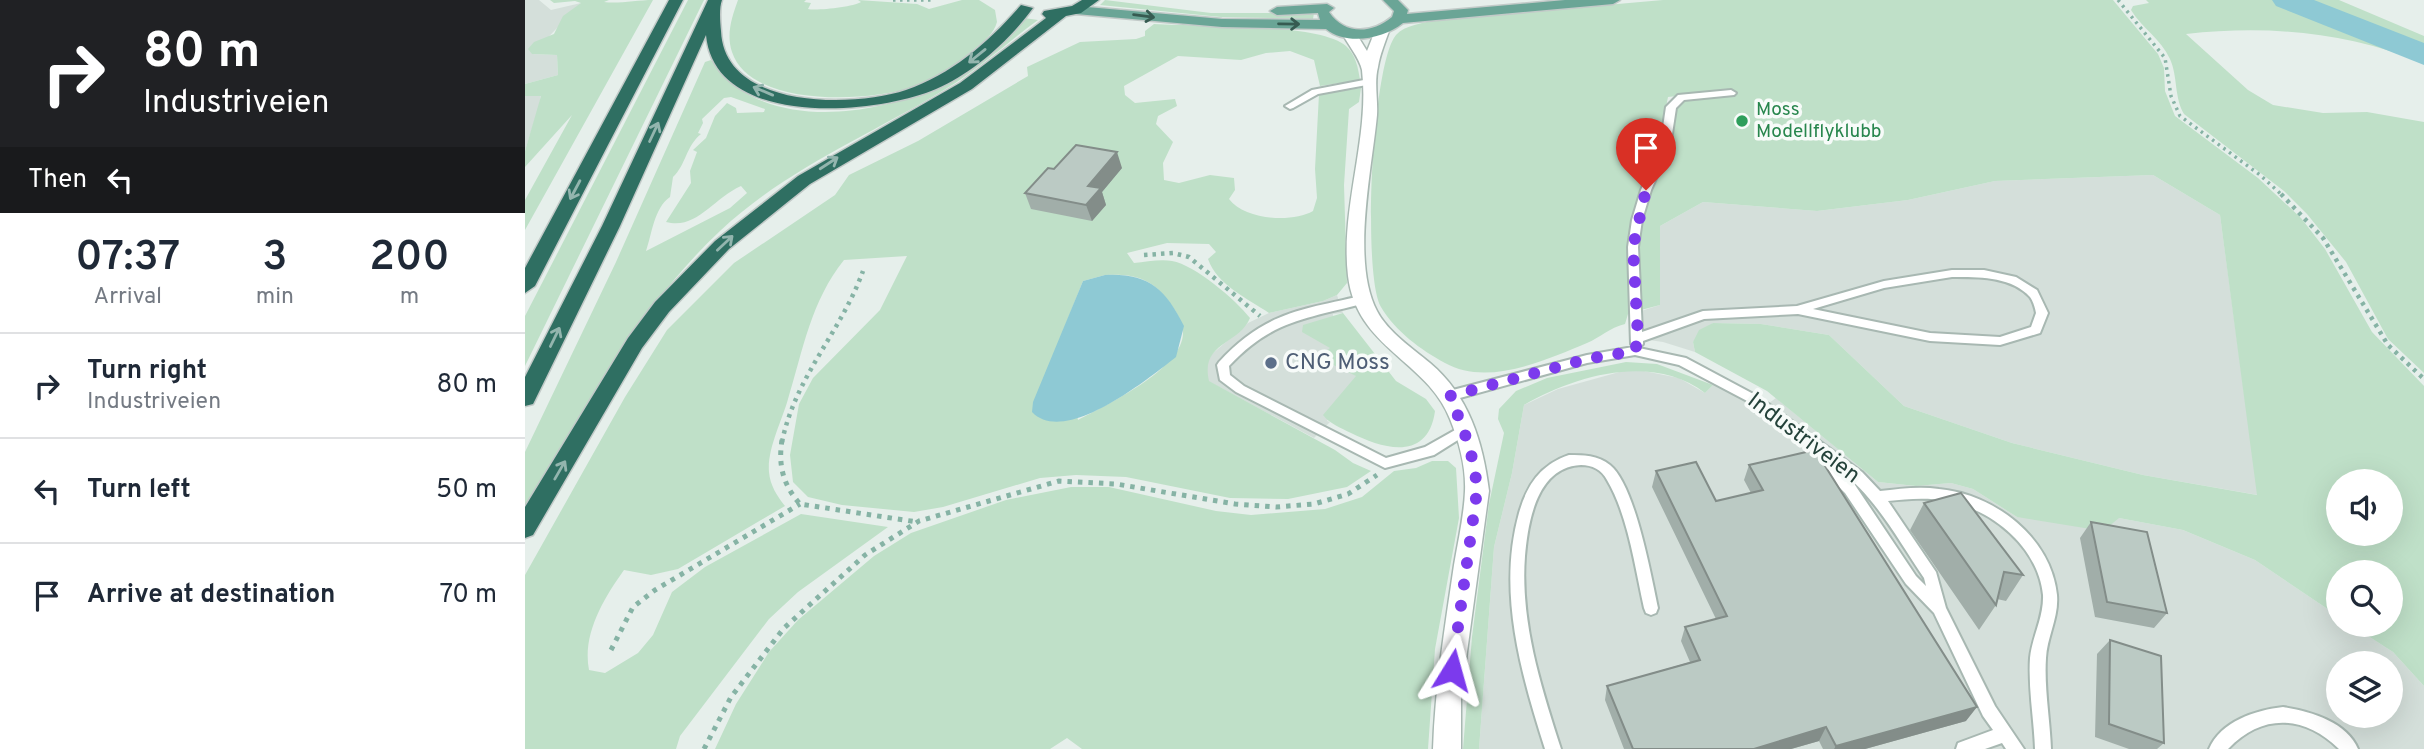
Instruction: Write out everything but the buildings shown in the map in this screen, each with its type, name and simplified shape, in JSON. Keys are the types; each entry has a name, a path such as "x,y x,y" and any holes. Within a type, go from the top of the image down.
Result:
{"highway":[{"path":"525,286 676,0"},
{"path":"715,0 713,32 718,56 725,67 750,86 771,95 820,104 869,103 931,85 976,56 999,37 1020,3 1039,13 1068,11"},
{"path":"525,398 611,226 715,0"},
{"path":"525,528 641,335 662,307 722,245 804,180 856,147 944,100 1068,11 1092,0"}],"main road":[{"path":"1134,0 1257,11 1333,4"},
{"path":"1068,11 1221,23 1329,25 1349,33 1382,31 1399,19 1613,0"},
{"path":"1391,1 1517,8"},
{"path":"1391,1 1401,10 1399,19"},
{"path":"1329,25 1324,17 1333,4"}],"street":[{"path":"1382,31 1369,75 1358,239 1361,300 1370,316 1393,342 1440,383 1450,396 1476,466 1477,491 1448,696 1447,749"},
{"path":"1349,33 1359,45 1369,75"}],"lane":[{"path":"1290,106 1315,92 1369,75"},
{"path":"1731,93 1681,97 1671,107 1665,147 1646,190 1633,247 1637,345 1703,314 1798,310 1930,337 2000,341 2036,330 2042,313 2035,294 2006,277 1955,272 1845,295 1798,310"},
{"path":"1361,300 1267,325 1231,355 1223,365 1224,377 1240,389 1385,463 1429,451 1464,430"},
{"name":"Industriveien","path":"1450,396 1637,345 1682,361 1755,400 1857,476 1877,497 1931,576 1939,610 2004,734 2016,749"},
{"path":"1791,426 1803,443 1850,489 1911,580 1939,610"},
{"path":"1553,749 1529,658 1518,584 1517,558 1522,523 1534,487 1558,465 1573,458 1594,461 1611,474 1639,552 1651,608"},
{"path":"1877,497 1946,495 1967,500 2012,526 2031,544 2050,592 2050,615 2038,656 2043,749"},
{"path":"2217,749 2229,734 2254,720 2281,715 2300,715 2316,721 2350,749"},
{"path":"1964,749 2004,734"}],"path":[{"path":"893,0 931,0"},
{"path":"2118,0 2165,58 2176,111 2201,135 2270,183 2306,218 2323,238 2388,345 2424,379"},
{"path":"1144,255 1173,253 1189,257 1267,325"},
{"path":"863,271 850,306 804,378 788,420 779,462 787,493 800,504 918,522"},
{"path":"704,749 741,681 789,620 875,547 918,522 1057,481 1114,484 1263,507 1319,502 1356,492 1375,477 1385,463"},
{"path":"611,650 633,607 655,590 800,504"}],"shaded area":[{"path":"525,0 539,0 551,10 581,3 532,54 557,55 558,75 525,84"},
{"path":"541,95 539,106 525,151 525,96"},
{"path":"2153,175 2220,215 2258,495 2143,475 2012,443 1904,406 1829,335 1761,324 1713,323 1693,342 1695,352 1642,339 1641,311 1660,305 1660,226 1703,202 1817,211 1908,200 1995,181"},
{"path":"1337,295 1343,313 1333,314 1331,348 1320,358 1357,376 1327,421 1330,422 1314,438 1208,381 1205,367 1212,354 1248,323 1269,313 1323,301"},
{"path":"1623,371 1644,371 1679,378 1705,393 1713,385 1762,408 1776,398 1878,482 1916,486 1951,483 1973,489 2017,517 2119,518 2183,530 2255,560 2326,608 2326,637 2370,637 2391,651 2326,651 2326,728 2403,728 2403,663 2424,686 2424,749 1479,749 1494,547 1512,473 1524,405 1558,389"}],"green space":[{"path":"550,0 609,0 604,2 615,3 653,0 525,230 525,200 572,115 525,167 525,151 541,96 525,96 525,84 558,75 557,55 532,54 528,49 534,42 554,34 563,16 581,3 554,3"},
{"path":"688,0 704,0 525,366 525,316"},
{"path":"738,0 806,0 804,2 811,3 808,9 834,8 861,2 858,0 917,4 929,9 962,0 979,0 995,10 997,22 988,38 966,56 918,85 866,96 811,96 761,83 743,70 732,52 730,39"},
{"path":"1105,0 1211,13 1314,13 1313,19 1221,17 1100,5"},
{"path":"1663,0 2113,0 2158,54 2164,68 2165,91 2175,116 2258,178 2301,218 2325,249 2372,332 2424,386 2424,686 2403,663 2403,651 2391,651 2370,637 2403,637 2403,560 2326,560 2326,608 2255,560 2183,530 2119,518 2103,531 2017,517 1973,489 1951,483 1916,486 1878,482 1767,391 1695,352 1693,342 1699,330 1713,323 1761,324 1829,335 1904,406 2012,443 2143,475 2257,495 2220,215 2153,175 1995,181 1908,200 1817,211 1703,202 1660,226 1660,305 1641,310 1638,237 1632,313 1628,314 1625,324 1553,357 1498,372 1461,370 1427,352 1394,324 1381,307 1375,287 1371,214 1372,170 1381,85 1388,53 1396,35 1414,25 1436,20","holes":["1729,90 1735,94 1678,102 1672,134 1664,137 1663,122 1668,97","1656,177 1639,230 1642,190"]},
{"path":"2146,0 2339,0 2424,36 2424,63 2365,44 2307,34 2247,30 2186,34 2248,90 2273,105 2323,113 2367,112 2424,122 2424,373 2388,339 2346,262 2307,214 2284,191 2184,114 2170,59 2162,45 2131,10 2133,6 2149,3"},
{"path":"1024,18 1038,20 956,82 800,171 745,209 720,231 690,261 637,328 525,508 525,452 616,262 705,62 711,60 736,87 769,104 808,111 849,111 891,103 931,89 968,70 1000,46","holes":["731,97 765,109 764,112 737,113 736,108 727,103 715,116 706,138 693,150 697,152 690,171 691,183 666,222 687,222 696,218 741,186 747,193 730,208 646,251 657,214 670,197 673,177 701,134 698,133 702,119 724,98"]},
{"path":"1154,24 1284,29 1331,38 1346,46 1354,58 1360,80 1320,86 1314,60 1290,51 1266,53 1241,60 1178,56 1124,86 1125,95 1135,103 1175,99 1177,106 1158,116 1156,124 1173,142 1163,163 1164,180 1179,183 1210,175 1234,178 1235,190 1229,199 1236,206 1257,215 1281,218 1313,211 1317,198 1315,169 1319,94 1361,88 1359,102 1349,109 1344,185 1347,283 1337,295 1323,301 1269,313 1218,276 1208,259 1216,252 1209,244 1167,243 1127,253 1134,263 1167,260 1192,269 1225,293 1250,318 1238,334 1210,358 1209,381 1371,471 1347,487 1288,499 1230,498 1126,477 1076,475 1040,478 943,507 914,512 842,505 808,497 793,482 790,455 799,404 813,378 880,310 907,256 844,260 823,292 816,309 770,454 771,481 785,506 678,569 651,575 624,570 596,617 589,643 589,670 605,673 638,653 653,635 672,592 705,567 801,514 888,527 798,592 769,619 680,736 676,749 525,749 525,575 625,397 667,330 734,263 835,195 849,175 918,141 1028,76 1027,67 1080,42 1136,39 1145,36 1145,31","holes":["1115,275 1132,276 1147,281 1167,299 1181,324 1183,333 1180,346 1171,360 1141,384 1078,420 1063,331 1083,281"]},
{"path":"1343,313 1396,381 1426,399 1435,411 1431,427 1414,445 1390,447 1364,439 1329,421 1323,415 1356,376 1319,358 1330,348 1302,332 1303,325"},
{"path":"1626,362 1657,364 1713,385 1705,393 1684,381 1662,374 1639,371 1615,373 1590,377 1567,385 1524,405 1512,473 1494,547 1479,749 1463,749 1472,637 1489,504 1504,433 1498,419 1499,409 1516,391 1547,378"},
{"path":"1432,461 1448,461 1456,468 1459,518 1435,649 1428,749 1082,749 1067,738 1050,749 715,749 736,704 769,652 798,620 874,556 911,533 1006,500 1071,487 1109,487 1216,511 1251,515 1325,509 1362,497 1394,471 1416,468"}],"water":[{"path":"1105,275 1144,280 1170,302 1184,326 1176,357 1127,393 1085,416 1065,421 1047,421 1032,412 1033,402 1083,281"}],"waterway":[{"path":"2287,0 2424,55"}],"place":[{"name":"Moss Modellflyklubb","path":"1742,121"},
{"name":"CNG Moss","path":"1271,363"}],"route":[{"path":"1452,670 1477,491 1476,466 1450,396 1587,359 1621,351 1635,351 1638,338 1633,247 1637,220 1646,190"}]}
